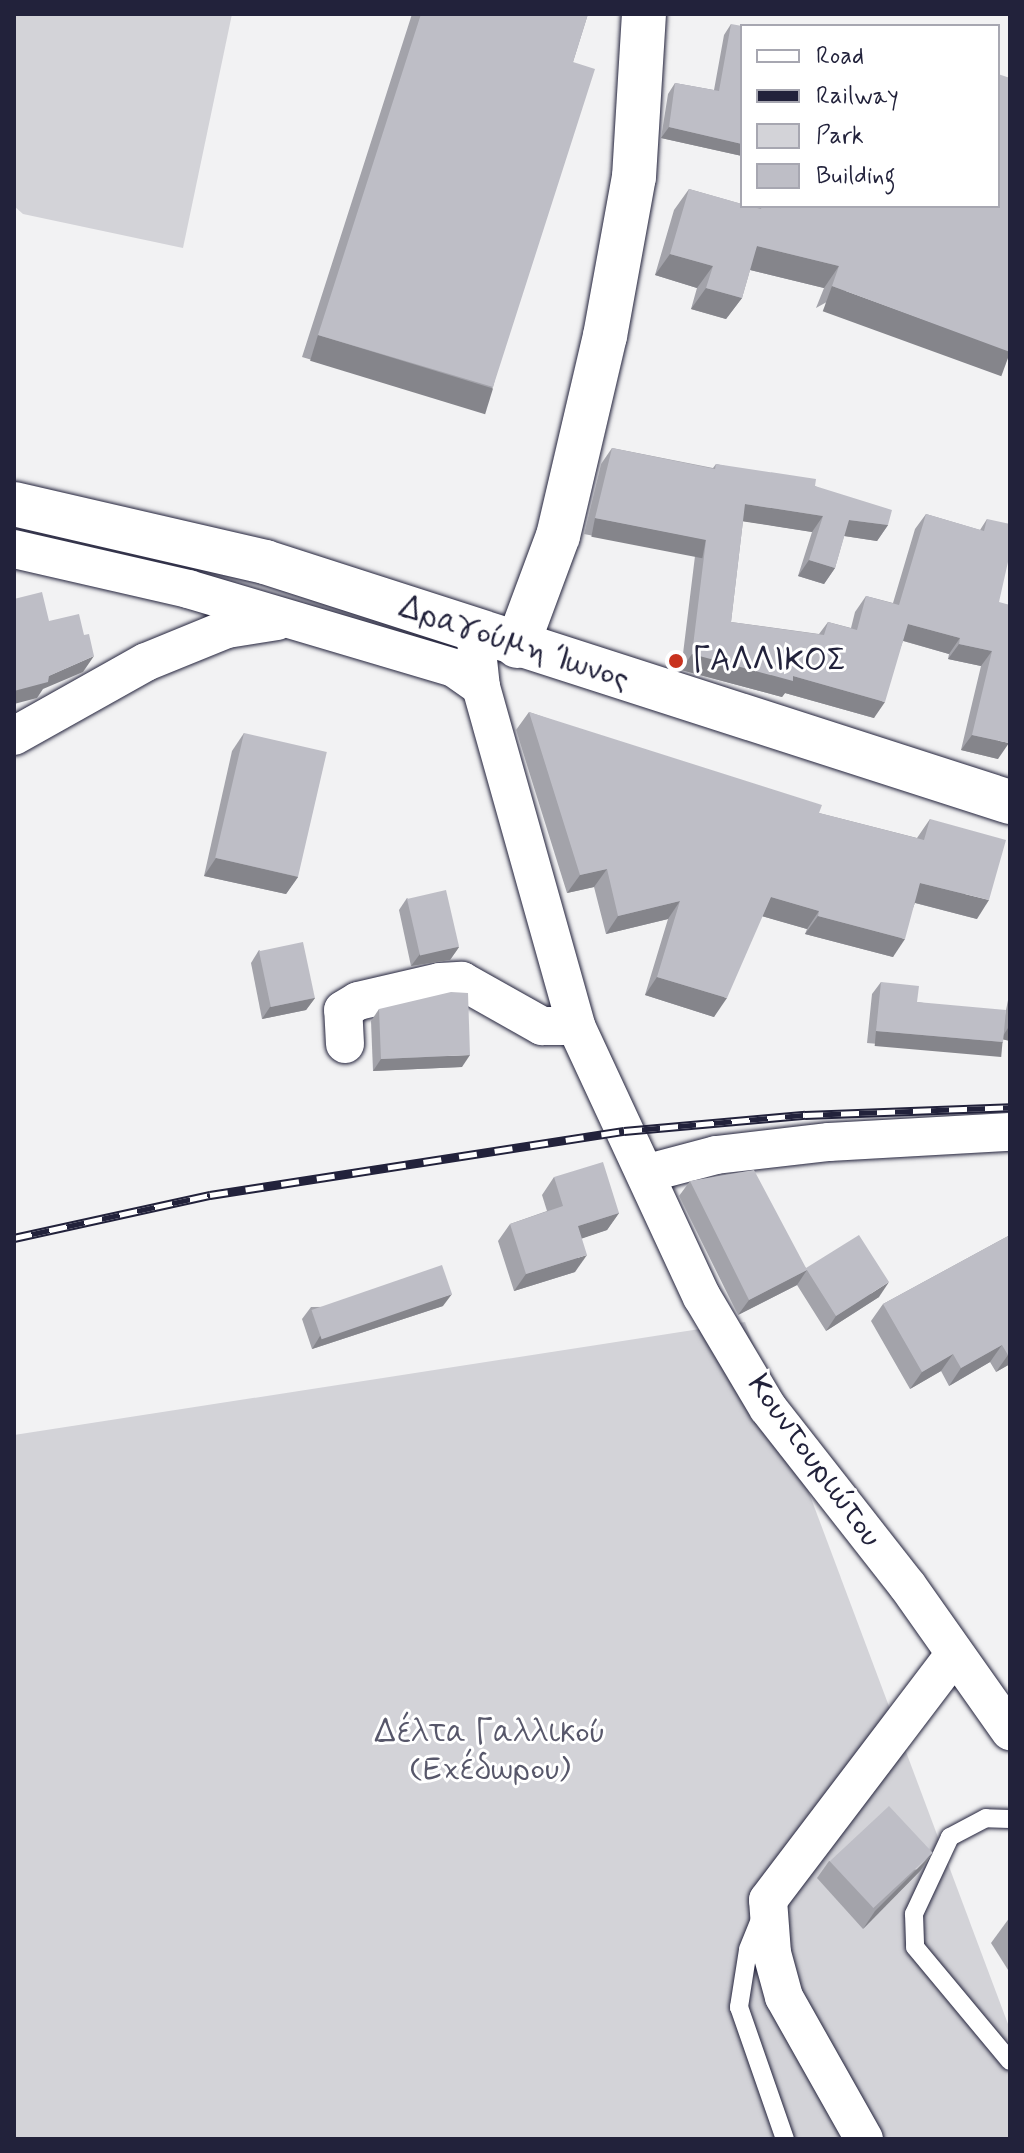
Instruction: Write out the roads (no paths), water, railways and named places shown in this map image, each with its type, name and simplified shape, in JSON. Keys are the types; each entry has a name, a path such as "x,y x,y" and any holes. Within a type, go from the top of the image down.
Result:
{"main road":[{"path":"517,646 558,536 605,336 634,177 644,14"},
{"name":"Δραγούμη Ίωνος","path":"14,504 265,562 517,646 1010,802"}],"street":[{"path":"14,549 188,589 282,620 454,668 481,687"},
{"path":"14,736 146,662 227,629 282,620"},
{"name":"Κουντουριώτου","path":"475,632 481,687 576,1026 648,1173 702,1297 768,1408 907,1585 953,1656 1010,1731"},
{"path":"345,1044 343,1010 358,1001 440,982 462,981 542,1026 576,1026"},
{"path":"648,1173 716,1155 815,1144 1010,1132"},
{"path":"864,2139 784,1997 772,1953 768,1900 953,1656"}],"lane":[{"path":"1010,1819 986,1818 950,1837 914,1914 915,1947 1010,2061"},
{"path":"768,1900 748,1950 739,2007 785,2139"}],"railway":[{"path":"14,1238 210,1195 624,1131 805,1115 1010,1107"}],"place":[{"name":"ΓΑΛΛΙΚΟΣ","path":"676,661"}],"park label":[{"name":"Δέλτα Γαλλικού (Εχέδωρου)","path":"490,1752"}]}
